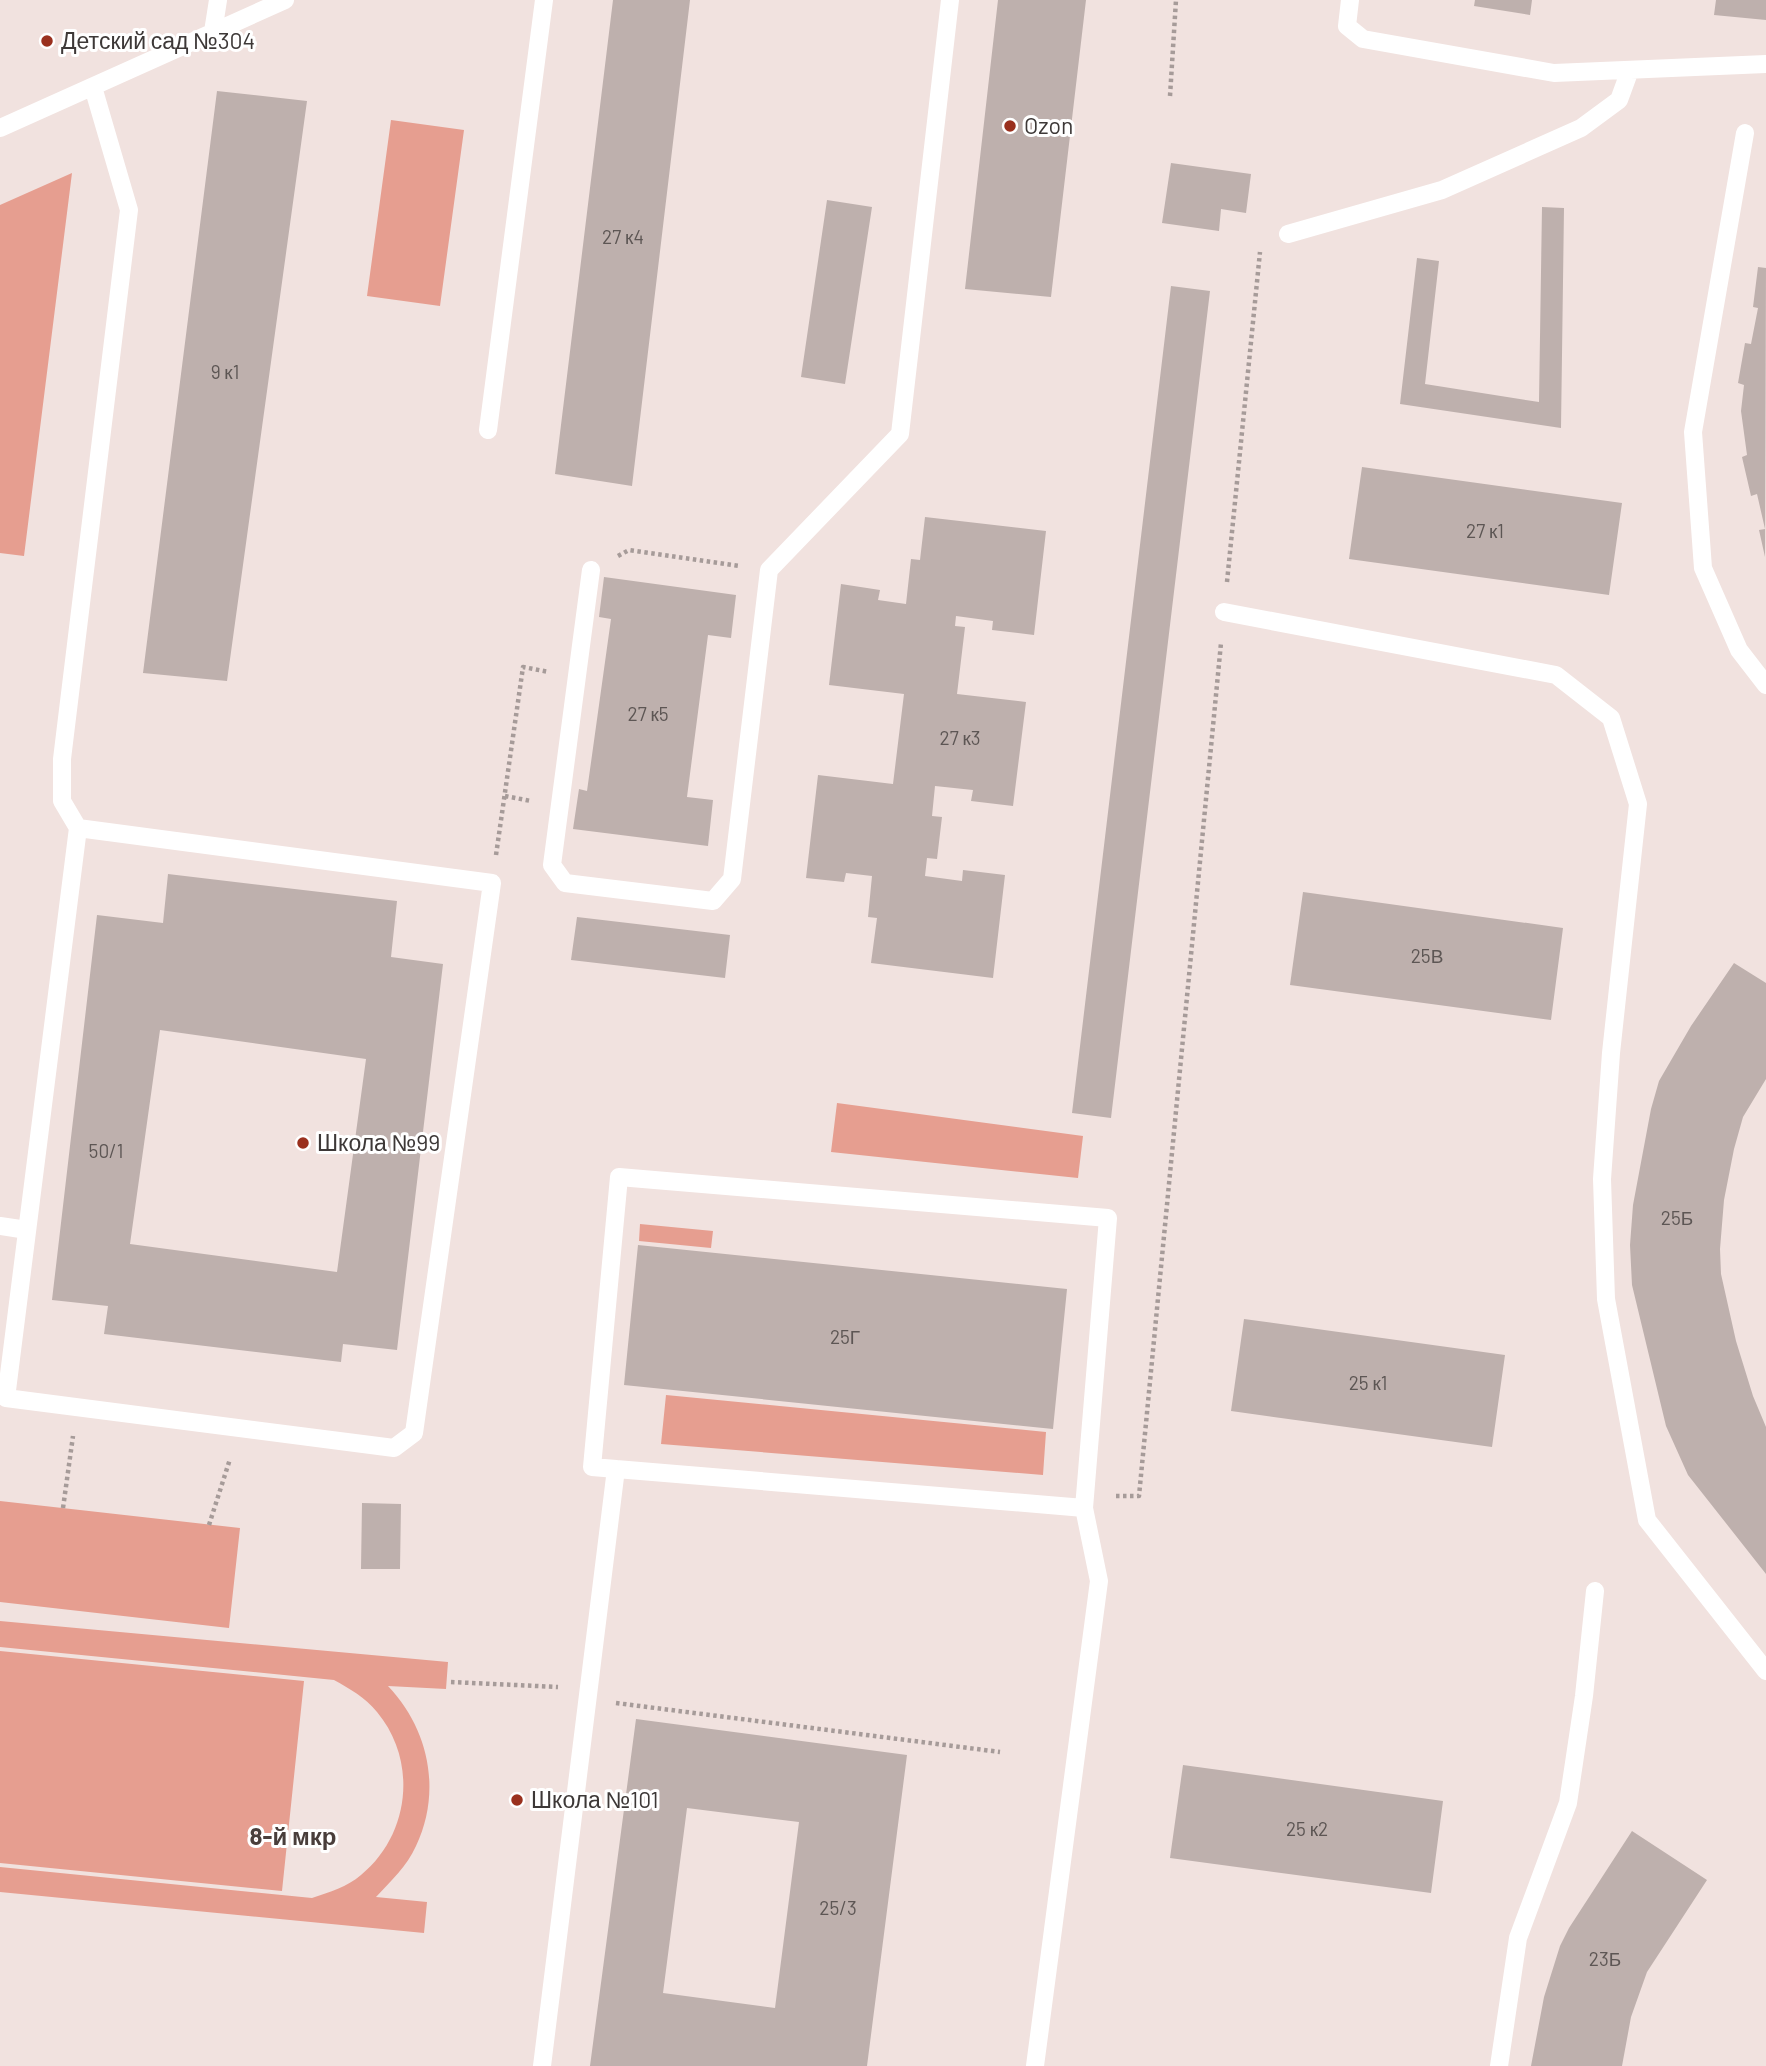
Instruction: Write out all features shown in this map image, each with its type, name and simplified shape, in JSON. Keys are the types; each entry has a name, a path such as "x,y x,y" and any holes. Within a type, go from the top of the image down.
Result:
{"lane":[{"path":"213,32 218,0"},
{"path":"0,128 285,0"},
{"path":"488,430 544,0"},
{"path":"591,569 552,865 565,883 713,901 732,879 769,570 900,434 950,0"},
{"path":"1350,0 1348,26 1363,39 1554,73 1766,64"},
{"path":"1288,234 1442,190 1581,128 1619,100 1630,70"},
{"path":"78,828 492,883 414,1433 394,1448 6,1398 78,828 62,801 62,759 129,210 93,87"},
{"path":"1745,132 1693,432 1703,568 1739,650 1766,685"},
{"path":"1224,612 1556,675 1611,718 1638,804 1611,1053 1602,1179 1606,1299 1647,1520 1766,1671"},
{"path":"1035,2066 1098,1581 1085,1502 1108,1218 619,1177 592,1467 1085,1502"},
{"path":"0,1226 27,1230"},
{"path":"542,2066 616,1469"},
{"path":"1499,2066 1518,1938 1568,1803 1584,1696 1595,1591"}],"path":[{"path":"1170,96 1176,0"},
{"path":"1085,1502 1139,1496 1260,252"},
{"path":"591,569 629,550 769,570"},
{"path":"492,883 523,667 535,670"},
{"path":"505,796 513,798"},
{"path":"62,1508 77,1407"},
{"path":"209,1525 239,1428"},
{"path":"451,1682 571,1687"},
{"path":"588,1700 1000,1752"}],"shaded area":[{"path":"391,120 464,130 440,306 367,296"},
{"path":"72,173 24,556 0,553 0,205"},
{"path":"837,1103 1083,1136 1078,1178 831,1152"},
{"path":"640,1224 713,1231 711,1248 639,1241"},
{"path":"666,1395 1046,1432 1043,1475 661,1444"},
{"path":"0,1501 240,1528 229,1628 0,1602"},
{"path":"0,1621 448,1662 446,1689 388,1686 402,1703 422,1741 429,1783 428,1804 416,1846 398,1873 376,1897 427,1902 424,1933 0,1892 0,1867 312,1898 350,1883 377,1859 390,1840 398,1819 403,1797 403,1775 399,1753 390,1731 377,1712 362,1698 334,1680 0,1647"},
{"path":"0,1651 304,1681 282,1891 0,1863"}],"building":[{"path":"613,0 690,0 632,486 555,474"},
{"path":"998,0 1086,0 1051,297 965,289"},
{"path":"1475,0 1532,0 1530,15 1474,6"},
{"path":"1716,0 1766,0 1766,20 1714,15"},
{"path":"217,91 307,101 227,681 143,673"},
{"path":"1171,163 1251,174 1246,213 1221,209 1219,231 1162,223"},
{"path":"827,200 872,207 845,384 801,377"},
{"path":"1542,207 1564,208 1561,428 1400,404 1417,258 1439,261 1425,384 1539,402"},
{"path":"1758,267 1766,268 1765,557 1759,530 1765,529 1757,494 1751,496 1742,457 1747,455 1741,411 1744,385 1738,383 1745,343 1751,344 1758,308 1753,307"},
{"path":"1171,286 1210,291 1111,1118 1072,1113"},
{"path":"1362,467 1622,503 1609,595 1349,559"},
{"path":"925,517 1046,531 1034,635 992,630 993,621 956,616 955,626 965,627 957,694 1026,702 1013,806 971,801 973,790 935,786 932,816 942,817 937,859 927,858 925,876 962,881 963,870 1005,875 993,978 871,963 877,918 868,917 872,876 846,873 844,882 806,878 818,775 893,784 904,694 829,685 841,584 880,590 878,600 906,604 911,559 920,560"},
{"path":"604,577 736,595 731,638 708,635 687,797 713,800 708,846 573,829 579,789 587,791 611,619 599,617"},
{"path":"168,874 397,901 391,957 443,964 397,1350 343,1344 341,1362 104,1334 108,1306 52,1300 97,915 163,923","holes":["160,1030 366,1059 337,1272 130,1244"]},
{"path":"1303,892 1563,928 1551,1020 1290,985"},
{"path":"577,917 730,935 725,978 571,960"},
{"path":"1734,963 1766,983 1766,1079 1743,1117 1734,1149 1724,1200 1720,1249 1721,1274 1736,1341 1766,1427 1766,1574 1688,1475 1666,1426 1632,1285 1630,1245 1633,1205 1659,1081 1691,1026"},
{"path":"638,1245 1067,1289 1053,1429 624,1385"},
{"path":"1244,1319 1505,1355 1492,1447 1231,1411"},
{"path":"362,1503 401,1504 400,1569 361,1569"},
{"path":"636,1719 907,1755 867,2066 590,2066","holes":["687,1808 799,1822 775,2008 663,1993"]},
{"path":"1183,1765 1443,1801 1431,1893 1170,1858"},
{"path":"1632,1831 1707,1880 1647,1972 1631,2017 1622,2066 1531,2066 1544,1997 1560,1946"}],"place":[{"name":"Детский сад №304","path":"47,41"},
{"name":"Ozon","path":"1010,126"},
{"name":"Школа №99","path":"303,1143"},
{"name":"Школа №101","path":"517,1800"}],"district":[{"name":"8-й мкр","path":"293,1837"}]}
